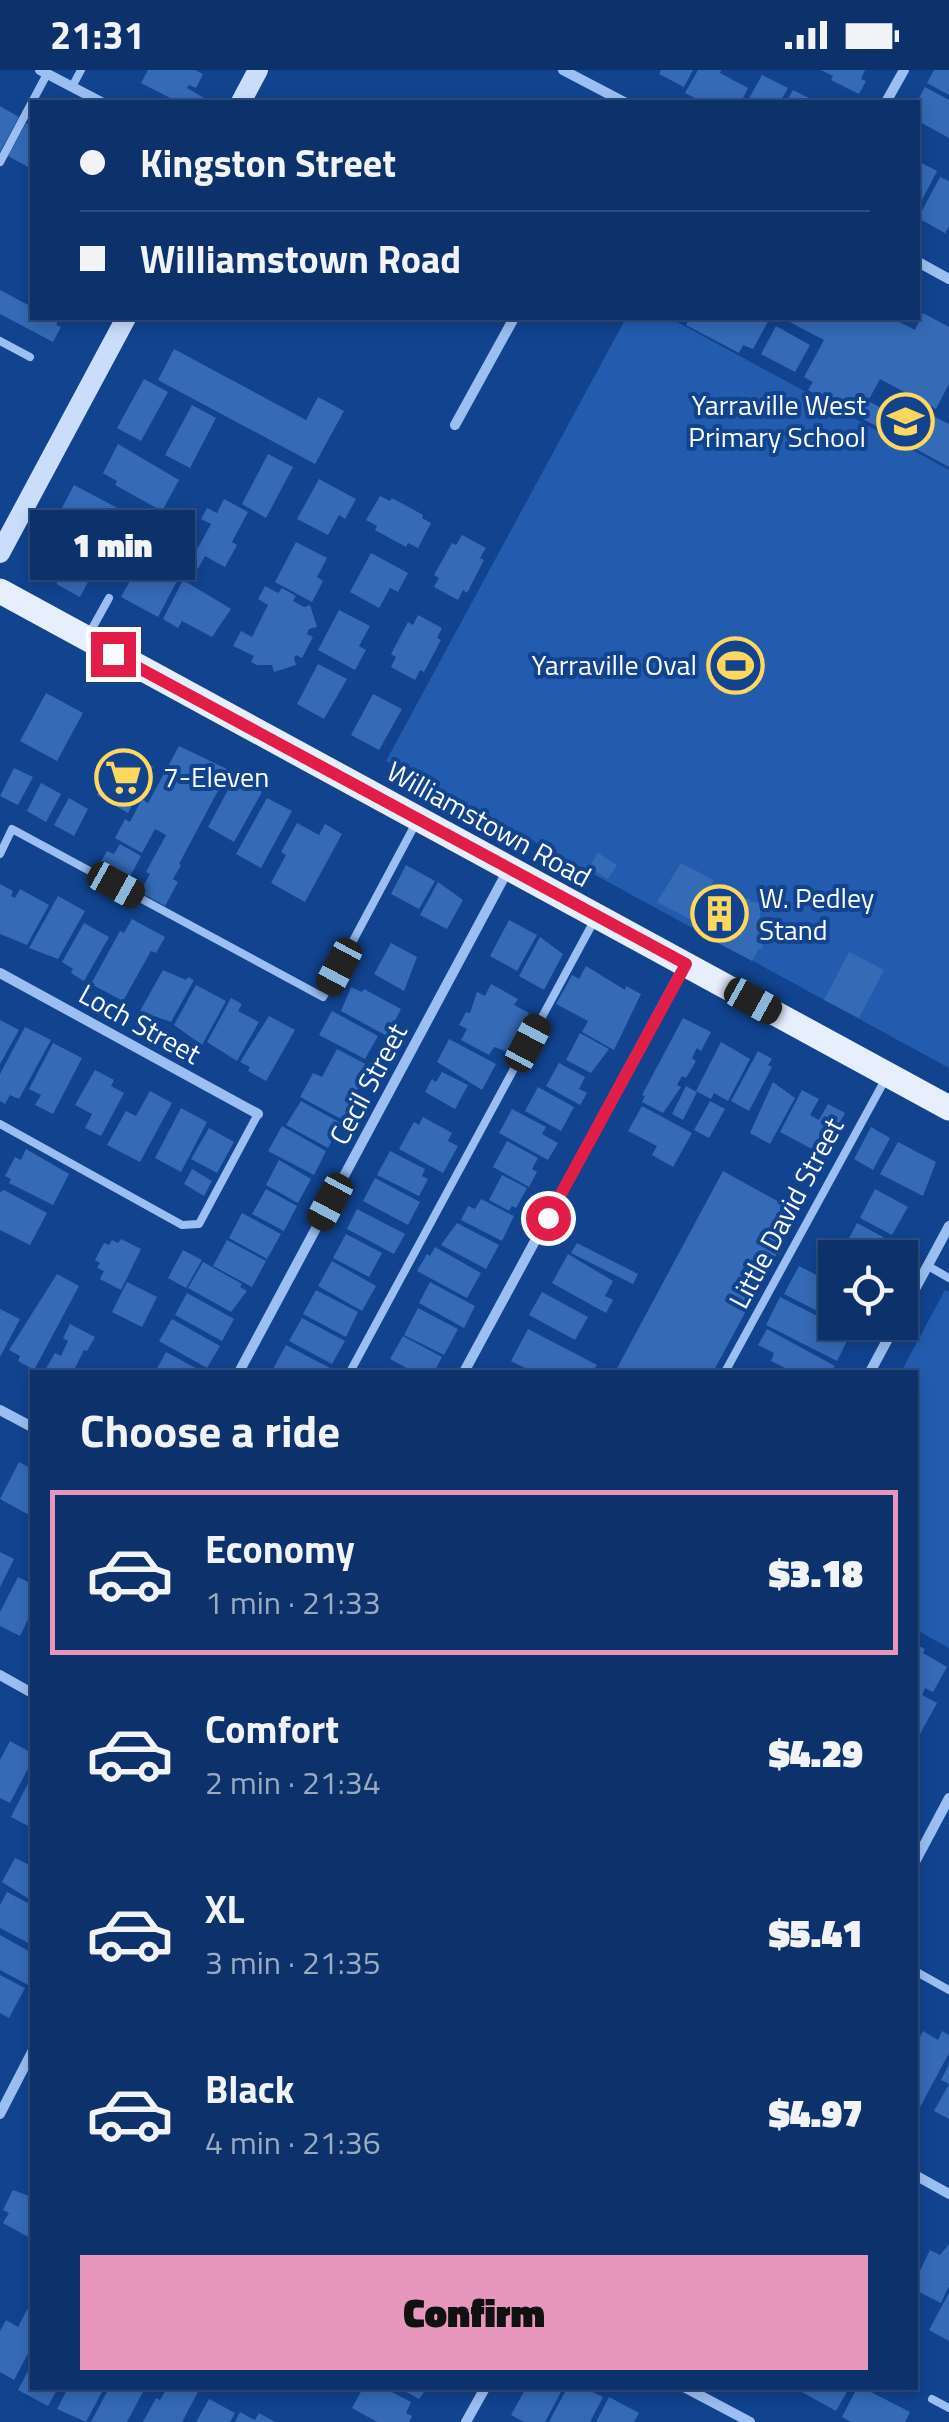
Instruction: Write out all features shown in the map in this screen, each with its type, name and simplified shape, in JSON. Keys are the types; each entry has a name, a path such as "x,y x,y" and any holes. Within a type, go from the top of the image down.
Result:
{"main road":[{"path":"242,100 258,70"},
{"path":"0,553 125,320"},
{"name":"Williamstown Road","path":"0,591 949,1108"}],"street":[{"path":"563,70 620,100"},
{"path":"887,100 904,70"},
{"path":"43,72 97,100"},
{"path":"920,263 949,279"},
{"path":"455,425 513,320"},
{"name":"Cecil Street","path":"241,1370 509,869"},
{"path":"465,1370 686,964"},
{"name":"Loch Street","path":"0,973 258,1114"},
{"path":"918,1285 949,1226"},
{"path":"871,1370 888,1340"},
{"path":"0,1410 30,1426"},
{"path":"0,1675 30,1692"},
{"path":"918,1856 949,1798"},
{"path":"0,2114 5,2092 30,2055"},
{"path":"918,2177 949,2194"},
{"path":"466,2422 484,2390"},
{"path":"690,2390 750,2422"}],"lane":[{"path":"72,87 82,70"},
{"path":"0,162 43,72"},
{"path":"0,341 30,357"},
{"path":"86,639 109,598"},
{"path":"0,854 12,829 323,997 418,819"},
{"path":"351,1370 596,916"},
{"name":"Little David Street","path":"727,1370 887,1074"},
{"path":"0,1124 182,1225 199,1224 258,1114"},
{"path":"928,1266 949,1278"},
{"path":"918,1973 949,1990"},
{"path":"932,2399 949,2408"}],"shaded area":[{"name":"Yarraville Oval","path":"625,320 674,320 949,470 949,1068 386,761"},
{"path":"945,1290 949,1292 949,1648 918,1631 918,1370 902,1370"}],"building":[{"path":"148,70 195,70 203,74 196,88 187,88 204,98 174,100 141,83"},
{"path":"661,70 693,70 684,87 659,74"},
{"path":"698,70 721,70 720,73 748,88 742,100 699,100 685,93"},
{"path":"821,70 865,70 861,79 866,81 859,94 831,80 833,76"},
{"path":"934,70 949,70 949,95 927,83"},
{"path":"762,75 788,88 781,100 748,100"},
{"path":"925,87 949,100 949,138 920,122 922,103 918,100"},
{"path":"793,90 813,100 787,100"},
{"path":"0,106 19,117 0,152"},
{"path":"26,123 30,126 30,168 8,156"},
{"path":"920,162 937,171 920,204"},
{"path":"940,177 949,181 949,226 945,233 920,219"},
{"path":"0,290 30,306 30,320 56,320 61,327 53,342 0,314"},
{"path":"923,313 949,327 949,384 936,409 880,379 868,401 889,412 880,428 808,390 813,382 804,377 824,340 786,320 896,320 915,330"},
{"path":"689,320 769,320 753,349 743,345 739,353 686,325"},
{"path":"776,326 810,345 795,372 761,354"},
{"path":"174,349 306,420 318,397 344,411 315,464 158,380"},
{"path":"144,379 168,392 141,441 117,428"},
{"path":"192,405 216,418 190,468 165,455"},
{"path":"931,415 949,424 949,467 914,448"},
{"path":"118,444 179,480 162,511 115,485 117,481 103,473"},
{"path":"268,454 293,467 266,518 242,504"},
{"path":"319,479 356,499 345,519 339,515 328,535 297,519"},
{"path":"74,485 125,512 80,597 58,585 45,565 45,540"},
{"path":"380,496 390,501 392,498 431,523 418,548 408,543 406,547 375,530 377,526 366,520"},
{"path":"224,499 248,512 232,542 237,545 225,567 205,556 198,569 189,564 211,524 201,519 207,508 217,513"},
{"path":"462,535 486,548 467,593 463,590 458,600 434,587 439,578 434,575 452,543 456,545"},
{"path":"296,542 327,558 317,577 323,581 312,602 275,582"},
{"path":"371,553 408,573 398,592 390,588 379,608 350,592"},
{"path":"143,557 179,577 158,617 121,597"},
{"path":"183,580 231,609 212,637 182,621 178,628 163,619"},
{"path":"265,586 278,593 282,588 296,596 293,601 304,607 310,605 317,627 309,629 307,634 313,637 302,658 294,658 296,665 274,672 272,665 257,665 251,662 254,656 233,646 241,631 252,637 268,605 258,599"},
{"path":"339,610 370,626 359,646 366,650 355,670 318,650"},
{"path":"418,615 442,628 437,638 441,640 424,672 420,670 415,680 391,667 396,657 391,654 408,622 413,625"},
{"path":"318,664 347,679 324,719 297,704"},
{"path":"46,693 83,713 57,761 20,741"},
{"path":"373,694 402,709 379,750 351,735"},
{"path":"179,746 229,770 179,864 173,879 178,882 165,906 140,892 166,835 155,829 142,853 115,838 125,819 130,822 142,799 148,803"},
{"name":"7-Eleven","path":"122,750 153,767 128,813 97,795 100,790 95,787 114,753 118,756"},
{"path":"14,768 33,777 18,805 0,796"},
{"path":"236,775 262,792 234,842 208,827"},
{"path":"41,783 61,794 46,822 27,811"},
{"path":"69,798 88,809 74,836 54,825"},
{"path":"267,798 292,811 261,868 236,854"},
{"path":"297,823 319,835 325,824 342,834 305,902 271,883 286,855 281,852"},
{"path":"120,844 141,856 126,884 97,869 107,851 114,854"},
{"path":"598,853 617,865 608,879 589,867"},
{"name":"W. Pedley Stand","path":"681,863 714,880 707,895 761,903 762,949 752,961 716,942 724,927 701,925 657,902"},
{"path":"406,865 435,881 419,909 391,894"},
{"path":"438,882 463,900 447,929 420,915"},
{"path":"0,884 13,891 11,896 15,898 20,889 49,905 27,945 0,934"},
{"path":"58,896 85,911 58,959 29,948"},
{"path":"132,919 165,937 156,953 151,951 123,1001 91,984 120,931 124,933"},
{"path":"509,920 537,935 517,971 490,956"},
{"path":"84,923 109,937 84,981 62,962"},
{"path":"540,937 563,954 544,990 519,976"},
{"path":"391,943 417,957 404,991 374,974"},
{"path":"849,952 884,970 859,1018 824,1000"},
{"path":"586,966 625,990 626,986 641,994 614,1050 582,1032 588,1021 556,1004 572,975 579,979"},
{"path":"163,970 194,980 171,1022 140,1011"},
{"path":"491,984 518,999 514,1005 529,1013 508,1052 494,1047 489,1055 461,1040 467,1029 459,1025 466,1012 470,1013 477,992 485,996"},
{"path":"196,985 226,1001 202,1045 174,1025"},
{"path":"351,987 362,992 364,989 401,1009 387,1036 341,1011"},
{"path":"231,998 242,1004 238,1011 259,1022 237,1061 207,1042"},
{"path":"332,1011 378,1036 365,1059 319,1035"},
{"path":"269,1016 295,1030 266,1081 240,1062"},
{"path":"683,1018 711,1032 701,1051 697,1048 692,1058 696,1061 686,1078 682,1076 677,1085 681,1087 663,1113 642,1102 642,1095"},
{"path":"0,1020 19,1030 0,1064"},
{"path":"25,1027 51,1040 19,1099 10,1095 5,1104 0,1101 0,1074"},
{"path":"580,1033 609,1049 591,1073 566,1060"},
{"path":"449,1039 496,1064 482,1090 437,1062"},
{"path":"721,1042 750,1059 728,1101 714,1093 711,1099 696,1091"},
{"path":"53,1043 82,1058 53,1114 35,1105 41,1095 29,1089"},
{"path":"337,1049 375,1069 368,1082 362,1079 343,1120 300,1097 313,1073 322,1077"},
{"path":"758,1051 772,1059 768,1065 772,1067 749,1111 731,1101"},
{"path":"559,1063 585,1077 579,1089 587,1093 580,1105 546,1086"},
{"path":"95,1070 114,1080 111,1086 124,1093 101,1136 85,1128 92,1114 75,1105"},
{"path":"442,1072 468,1085 455,1109 425,1092 432,1079 436,1082"},
{"path":"773,1082 795,1098 770,1144 750,1133"},
{"path":"686,1086 697,1092 683,1120 672,1114"},
{"path":"538,1087 574,1107 561,1131 525,1111"},
{"path":"802,1090 819,1099 810,1115 819,1120 828,1104 845,1113 839,1124 844,1126 827,1157 780,1132"},
{"path":"150,1091 172,1103 140,1162 107,1145 126,1111 136,1116"},
{"path":"301,1101 341,1123 328,1148 286,1125"},
{"path":"710,1101 725,1109 709,1138 694,1130"},
{"path":"642,1106 692,1133 673,1167 652,1155 657,1146 628,1131"},
{"path":"181,1108 207,1122 181,1172 155,1158"},
{"path":"512,1109 546,1127 542,1134 558,1143 548,1160 499,1133"},
{"path":"423,1117 452,1133 448,1141 458,1146 443,1173 399,1149 414,1122 419,1125"},
{"path":"282,1126 326,1151 314,1175 268,1151"},
{"path":"871,1127 890,1138 873,1170 854,1159"},
{"path":"209,1128 234,1142 217,1173 191,1159"},
{"path":"507,1141 538,1158 532,1169 537,1172 529,1187 493,1167"},
{"path":"898,1142 936,1162 923,1196 880,1174"},
{"path":"26,1149 69,1174 53,1205 9,1183 11,1179 5,1176 15,1157 21,1160"},
{"path":"390,1151 425,1169 422,1176 428,1179 419,1196 377,1175"},
{"path":"279,1160 311,1179 298,1203 266,1185"},
{"path":"192,1169 212,1181 204,1196 184,1184"},
{"path":"723,1171 799,1213 714,1370 616,1370"},
{"path":"502,1175 527,1188 516,1208 512,1206 509,1211 489,1200"},
{"path":"375,1178 420,1202 408,1225 363,1201"},
{"path":"266,1189 297,1206 284,1231 252,1214"},
{"path":"875,1189 908,1207 892,1235 860,1218"},
{"path":"4,1190 47,1213 30,1245 0,1230 0,1192"},
{"path":"481,1199 514,1216 502,1241 461,1220 468,1206 475,1209"},
{"path":"357,1209 405,1234 394,1254 347,1229"},
{"path":"242,1213 281,1234 267,1259 229,1238"},
{"path":"457,1223 499,1245 486,1269 441,1245"},
{"path":"857,1223 883,1237 881,1240 848,1240"},
{"path":"346,1234 382,1253 369,1277 333,1258"},
{"path":"121,1239 141,1249 121,1290 100,1279 104,1271 97,1268 100,1263 95,1260 104,1243 118,1243"},
{"path":"227,1240 266,1261 252,1287 213,1266"},
{"path":"577,1243 638,1274 633,1284 571,1253"},
{"path":"435,1247 481,1273 467,1298 417,1271"},
{"path":"183,1250 202,1260 186,1288 168,1278"},
{"path":"568,1254 613,1281 605,1296 613,1300 606,1313 552,1283"},
{"path":"332,1261 376,1286 362,1311 318,1286"},
{"path":"203,1262 242,1284 240,1287 247,1291 231,1312 188,1288"},
{"path":"799,1266 818,1276 818,1311 784,1294"},
{"path":"57,1274 79,1286 34,1370 9,1350"},
{"path":"127,1282 157,1297 142,1327 112,1312"},
{"path":"430,1282 475,1306 464,1328 419,1303"},
{"path":"316,1290 358,1312 346,1337 303,1314"},
{"path":"542,1292 588,1317 575,1340 529,1315"},
{"path":"187,1293 234,1319 222,1341 175,1315"},
{"path":"780,1297 818,1316 818,1340 848,1340 837,1361 766,1325"},
{"path":"418,1308 458,1329 444,1355 404,1335"},
{"path":"0,1309 20,1319 0,1357"},
{"path":"302,1318 345,1341 332,1364 289,1341"},
{"path":"172,1319 220,1346 207,1368 159,1341"},
{"path":"70,1324 95,1337 74,1370 45,1370 55,1353 61,1356 68,1341 63,1338"},
{"path":"528,1329 597,1365 594,1370 529,1370 511,1361"},
{"path":"767,1329 835,1366 832,1370 789,1370 771,1361 774,1353 758,1345"},
{"path":"403,1336 442,1357 435,1370 410,1370 390,1359"},
{"path":"286,1345 330,1368 329,1370 273,1369"},
{"path":"166,1352 199,1370 156,1370"},
{"path":"19,1462 30,1468 29,1515 0,1499"},
{"path":"0,1552 14,1559 0,1587"},
{"path":"18,1577 30,1583 30,1615 20,1636 0,1626 0,1612"},
{"path":"918,1646 925,1649 923,1653 947,1667 933,1692 925,1688 922,1695 937,1703 918,1738"},
{"path":"10,1741 30,1752 30,1765 10,1803 0,1798 0,1760"},
{"path":"30,1779 30,1827 11,1817"},
{"path":"15,1858 30,1865 30,1900 2,1882"},
{"path":"7,1892 30,1904 30,1944 0,1928 0,1905"},
{"path":"0,1935 30,1952 28,1985 0,1970"},
{"path":"0,1975 25,1988 9,2018 0,2013"},
{"path":"923,2031 938,2040 942,2031 949,2035 949,2053 919,2109 918,2108 918,2040"},
{"path":"949,2064 949,2084 941,2080"},
{"path":"949,2084 949,2119 934,2111"},
{"path":"13,2190 30,2196 30,2238 3,2223 9,2213 3,2210"},
{"path":"949,2244 949,2286 941,2303 918,2292 918,2275 930,2250 940,2255"},
{"path":"949,2293 949,2341 929,2330"},
{"path":"30,2304 30,2350 14,2380 0,2372 0,2331 6,2320 18,2327"},
{"path":"30,2367 30,2390 57,2390 48,2406 18,2390"},
{"path":"67,2390 103,2390 86,2422 57,2409"},
{"path":"108,2390 144,2390 127,2422 91,2422"},
{"path":"166,2390 199,2390 182,2422 143,2422 156,2398 160,2400"},
{"path":"362,2390 388,2390 411,2402 406,2413 412,2416 409,2422 377,2422 352,2408"},
{"path":"403,2390 426,2390 419,2399"},
{"path":"525,2390 562,2390 545,2422 524,2422 511,2415"},
{"path":"566,2390 588,2390 603,2397 590,2422 549,2422"},
{"path":"801,2390 848,2390 836,2411"},
{"path":"856,2390 867,2390 910,2412 905,2422 851,2422 842,2417"},
{"path":"609,2397 639,2413 634,2422 596,2422"},
{"path":"209,2399 235,2413 230,2422 196,2422"},
{"path":"240,2412 255,2420 259,2413 275,2422 235,2422"}],"place":[{"name":"Yarraville West Primary School","path":"905,421"},
{"name":"Yarraville Oval","path":"736,665"},
{"name":"7-Eleven","path":"124,777"},
{"name":"W. Pedley Stand","path":"720,914"}],"route":[{"path":"113,654 686,964 548,1218"}]}
